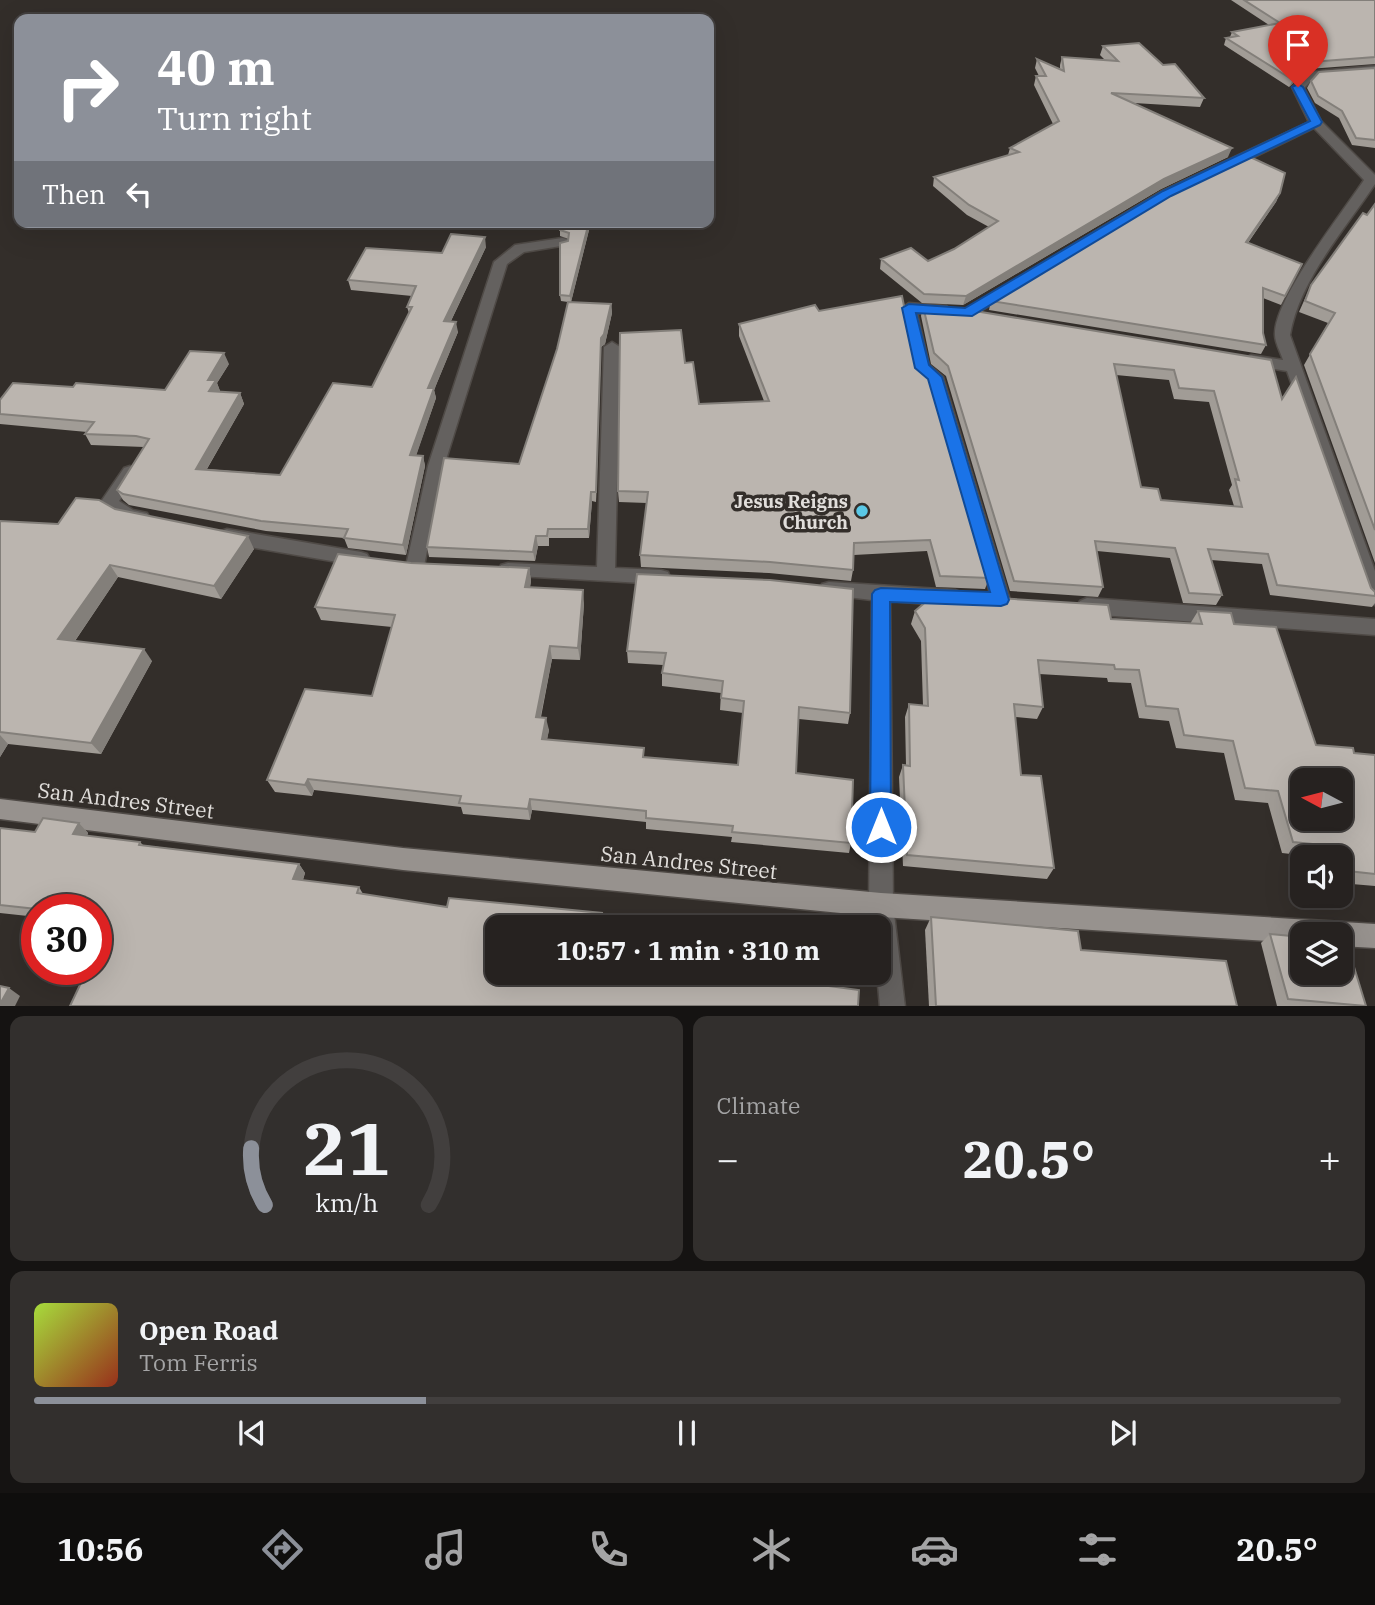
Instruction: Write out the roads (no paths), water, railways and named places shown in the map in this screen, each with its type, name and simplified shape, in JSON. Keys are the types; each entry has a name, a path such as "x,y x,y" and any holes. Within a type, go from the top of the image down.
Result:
{"main road":[{"name":"San Andres Street","path":"0,809 402,859 881,905 1375,936"}],"street":[{"path":"1375,69 1312,74 1298,87 1316,122 1373,179 1305,277 1286,313 1282,335 1375,597"},
{"path":"967,313 1167,194 1316,122"},
{"path":"415,565 436,466 501,262 520,248 562,242"},
{"path":"807,587 881,594 994,599 935,377 922,368 909,308 994,317"},
{"path":"606,574 612,347"},
{"path":"1238,358 1292,367"},
{"path":"142,455 108,503 129,516 161,522"},
{"path":"206,531 334,556 375,561"},
{"path":"483,568 674,578"},
{"path":"881,594 881,905 893,1006"},
{"path":"1070,605 1375,627"}],"place":[{"name":"Jesus Reigns Church","path":"862,511"}]}
